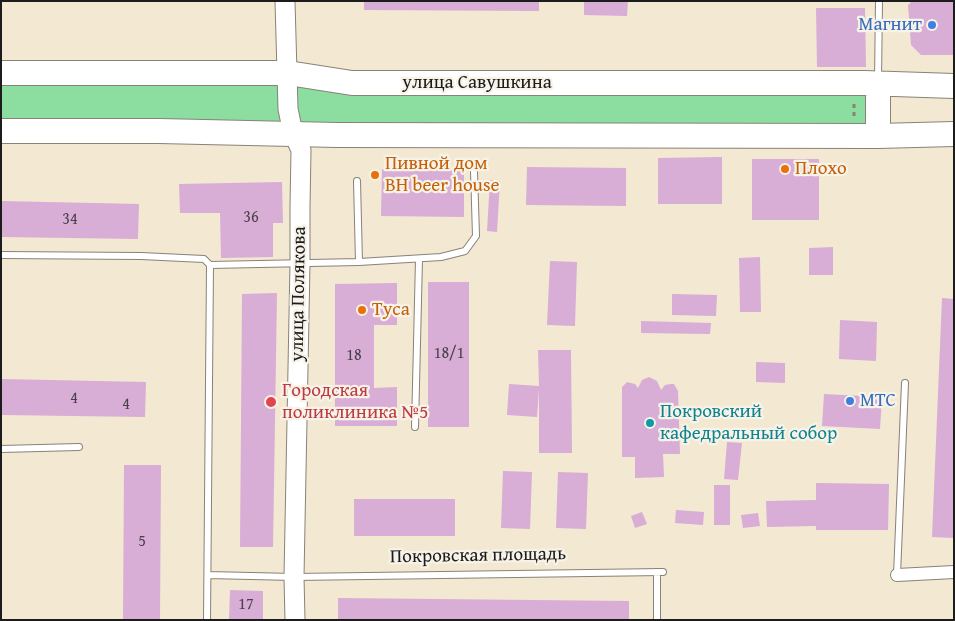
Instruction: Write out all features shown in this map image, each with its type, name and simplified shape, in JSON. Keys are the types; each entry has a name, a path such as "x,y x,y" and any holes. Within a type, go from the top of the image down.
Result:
{"highway":[{"name":"улица Савушкина","path":"1,73 288,73 352,83 878,83 954,86"},
{"path":"878,83 878,136"},
{"path":"1,131 159,131 337,135 878,136 954,134"}],"street":[{"name":"улица Полякова","path":"285,1 288,109 293,134 301,150 294,577 295,620"},
{"path":"897,575 954,572"}],"lane":[{"path":"878,83 879,1"},
{"path":"210,265 419,259 441,257 465,250 476,236 474,171"},
{"path":"357,181 359,262"},
{"path":"1,255 141,256 204,259 210,265 207,620"},
{"path":"414,427 419,259"},
{"path":"897,575 905,383"},
{"path":"1,449 80,447"},
{"name":"Покровская площадь","path":"208,575 294,577 660,572 657,620"}],"path":[{"path":"853,136 855,83"}],"green space":[{"path":"1,73 878,83 878,136 1,131"}],"building":[{"path":"364,1 539,1 539,11 364,10"},
{"path":"584,1 628,1 627,16 584,15"},
{"name":"Магнит","path":"912,1 954,1 954,55 921,55 911,45 908,5"},
{"path":"816,8 865,8 866,67 817,67"},
{"path":"722,157 722,204 658,204 658,158"},
{"path":"752,159 819,159 819,220 752,220"},
{"path":"527,167 626,168 626,206 526,205"},
{"path":"382,169 464,170 464,217 381,216"},
{"path":"490,180 500,181 497,232 487,231"},
{"path":"282,182 283,223 273,223 273,257 221,258 220,213 180,213 179,184"},
{"path":"1,201 139,204 138,239 1,237"},
{"path":"833,247 833,275 809,275 809,248"},
{"path":"760,257 761,312 740,312 739,258"},
{"path":"550,261 577,262 575,326 547,325"},
{"path":"428,282 469,282 469,427 428,427"},
{"path":"397,283 397,325 374,325 374,388 397,387 397,426 335,426 335,284"},
{"path":"277,293 273,547 240,547 242,294"},
{"path":"672,294 717,295 716,316 672,315"},
{"path":"942,298 954,299 954,538 932,537"},
{"path":"840,320 877,322 876,361 839,359"},
{"path":"641,321 711,323 710,334 641,333"},
{"path":"538,350 571,350 572,453 539,453 539,390 537,417 507,415 509,384 539,386"},
{"path":"756,362 785,363 785,383 756,382"},
{"name":"Покровский кафедральный собор","path":"649,377 657,381 661,390 665,385 674,384 678,391 680,454 663,454 664,477 635,478 635,457 622,457 622,387 627,382 635,384 638,388 642,380"},
{"path":"1,379 146,382 145,417 1,415"},
{"path":"824,394 882,397 880,429 822,426"},
{"path":"727,442 742,443 738,480 724,479"},
{"path":"124,465 161,465 160,620 123,620"},
{"path":"503,471 532,472 530,529 501,528"},
{"path":"558,472 588,473 586,529 556,528"},
{"path":"816,483 889,484 888,530 816,530 816,526 767,527 766,501 816,500"},
{"path":"714,485 730,485 730,525 714,525"},
{"path":"354,499 455,499 455,536 354,536"},
{"path":"676,510 704,512 703,525 675,523"},
{"path":"642,512 647,524 635,528 631,516"},
{"path":"758,513 760,526 743,528 741,515"},
{"path":"230,590 263,591 263,620 229,620"},
{"path":"338,598 629,601 629,620 338,620"}],"place":[{"name":"Магнит","path":"932,25"},
{"name":"Плохо","path":"785,169"},
{"name":"Пивной дом BH beer house","path":"375,175"},
{"name":"Туса","path":"362,310"},
{"name":"МТС","path":"850,401"},
{"name":"Городская поликлиника №5","path":"271,402"},
{"name":"Покровский кафедральный собор","path":"650,423"}]}
